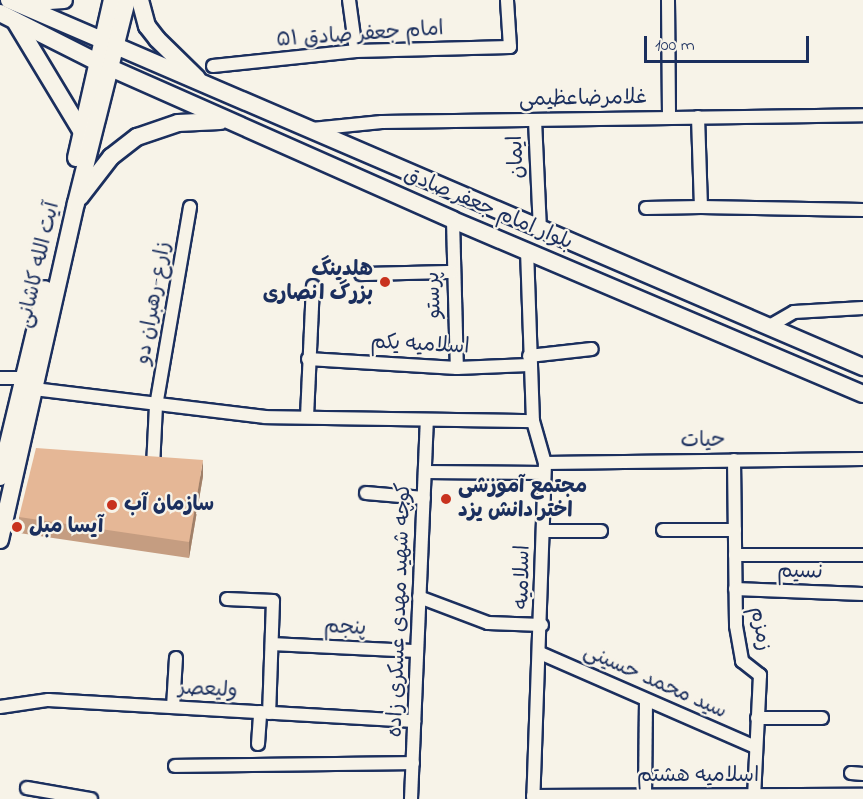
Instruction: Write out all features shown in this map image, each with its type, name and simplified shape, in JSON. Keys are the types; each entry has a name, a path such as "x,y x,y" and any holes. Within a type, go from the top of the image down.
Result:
{"main road":[{"path":"13,2 64,0"},
{"name":"آیت الله کاشانی","path":"0,477 29,384 76,202 108,44 112,0"},
{"name":"آیت الله کاشانی","path":"108,44 127,0"},
{"path":"140,0 147,26 157,39 209,89"},
{"name":"بلوار امام جعفر صادق","path":"13,2 304,130 863,367"},
{"path":"8,17 82,132"},
{"name":"بلوار امام جعفر صادق","path":"8,17 103,65 453,220 863,394"},
{"name":"آیت الله کاشانی","path":"0,540 29,384 82,132 103,65"},
{"path":"76,202 111,157 137,137 178,123 229,121"},
{"path":"671,312 680,298 674,287"},
{"path":"696,322 691,312 693,307 710,302"}],"street":[{"path":"349,0 356,51"},
{"name":"امام جعفر صادق ۵۱","path":"213,66 356,51 510,47 507,0"},
{"path":"668,0 669,118"},
{"name":"غلامرضاعظیمی","path":"304,130 382,122 863,115"},
{"path":"698,117 701,207"},
{"name":"ایمان","path":"535,120 540,230"},
{"name":"زارع-رهبران دو","path":"153,467 156,406 190,207"},
{"path":"646,208 863,210"},
{"name":"پرستو","path":"453,220 452,272 457,368"},
{"name":"اسلامیه","path":"527,250 529,361 533,421 544,468 542,625 533,798"},
{"path":"361,274 452,272"},
{"path":"307,417 313,286"},
{"path":"768,327 794,312 863,308"},
{"name":"اسلامیه یکم","path":"308,359 457,368 529,361 592,349"},
{"path":"0,378 156,406 307,417 427,422 533,421"},
{"name":"کوچه شهید مهدی عسکری زاده","path":"411,799 427,422"},
{"name":"حیات","path":"425,472 734,460 863,459"},
{"name":"زمزم","path":"734,460 735,589 742,661 760,675 754,797"},
{"path":"366,493 424,498"},
{"path":"663,530 735,530"},
{"path":"543,531 601,531"},
{"path":"735,555 863,555"},
{"name":"نسیم","path":"735,589 863,594"},
{"path":"419,597 488,623 542,625"},
{"path":"227,599 273,601 272,644 258,744"},
{"name":"پنجم","path":"272,644 417,651"},
{"name":"سید محمد حسینی","path":"540,653 755,747"},
{"path":"173,707 176,658"},
{"name":"ولیعصر","path":"0,707 48,700 414,721"},
{"path":"646,701 651,797"},
{"path":"757,718 822,718"},
{"path":"175,766 413,763"},
{"path":"27,788 91,799"},
{"name":"اسلامیه هشتم","path":"533,798 863,795"}],"building":[{"name":"سازمان آب","path":"36,448 203,460 189,542 19,517"}],"place":[{"name":"هلدینگ بزرگ انصاری","path":"385,282"},
{"name":"مجتمع آموزشی اختر دانش یزد","path":"446,499"},
{"name":"سازمان آب","path":"112,505"},
{"name":"آیسا مبل","path":"17,527"}]}
